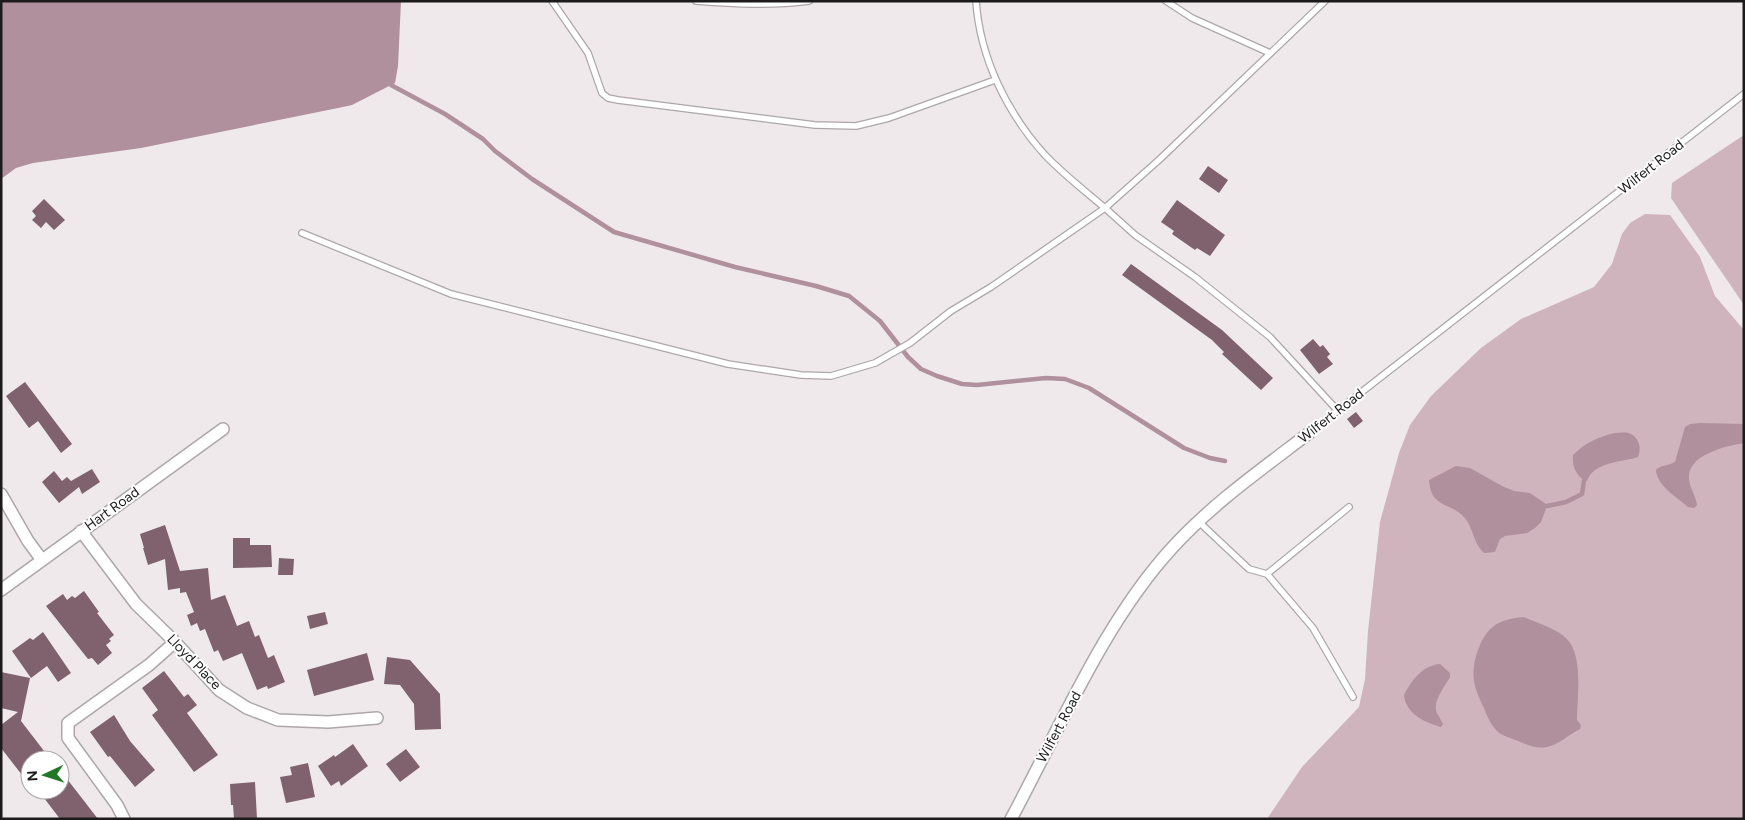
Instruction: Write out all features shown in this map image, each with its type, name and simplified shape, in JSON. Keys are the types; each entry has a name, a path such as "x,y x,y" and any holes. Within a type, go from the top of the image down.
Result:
{"street":[{"name":"Hart Road","path":"1,590 223,429"},
{"name":"Wilfert Road","path":"1011,819 1096,657 1131,600 1172,548 1199,522 1264,467 1308,434"},
{"path":"1,494 28,541 42,560"},
{"name":"Lloyd Place","path":"82,531 136,604 175,642 219,690 246,708 278,720 328,722 377,718"},
{"path":"124,819 68,738 68,722 149,665 175,642"}],"lane":[{"path":"552,1 588,53 602,93 608,98 618,100 815,125 856,126 889,118 995,80"},
{"path":"696,1 741,5 809,1"},
{"path":"976,1 983,41 995,80 1019,121 1045,155 1135,235 1195,277 1270,337 1338,411"},
{"path":"1166,1 1192,18 1270,53"},
{"path":"302,233 450,294 728,364 801,375 831,376 875,362 910,343 951,311 991,287 1105,208 1160,159 1325,1"},
{"name":"Wilfert Road","path":"1308,434 1744,94"},
{"path":"1267,574 1349,507"},
{"path":"1199,522 1249,569 1267,574 1313,628 1353,697"}],"shaded area":[{"path":"1,1 401,1 398,66 395,83 352,105 141,148 33,163 16,168 1,179"},
{"path":"1744,135 1744,305 1671,198 1672,183"},
{"path":"1645,214 1670,215 1700,257 1715,296 1744,330 1744,819 1267,819 1302,767 1359,707 1365,679 1368,631 1380,522 1399,453 1410,425 1431,396 1481,348 1521,319 1594,287 1612,264 1622,234 1630,223"},
{"path":"1690,424 1744,424 1744,443 1718,449 1694,464 1690,471 1689,479 1697,505 1694,508 1688,507 1668,491 1657,476 1656,470 1675,462 1685,427"},
{"path":"1615,433 1628,433 1635,437 1639,443 1638,457 1602,466 1590,475 1587,481 1584,481 1575,470 1573,455 1592,441"},
{"path":"1456,466 1470,468 1514,491 1530,493 1547,506 1541,522 1527,533 1505,536 1500,539 1495,552 1484,553 1478,546 1465,518 1433,496 1429,480"},
{"path":"1524,617 1562,634 1572,646 1577,666 1577,720 1581,725 1580,729 1556,744 1547,747 1529,745 1504,736 1497,731 1486,714 1475,686 1474,666 1478,650 1485,635 1501,622"},
{"path":"1440,664 1450,673 1450,677 1436,704 1437,713 1443,724 1441,727 1422,720 1412,712 1405,702 1404,695 1423,670"}],"building":[{"path":"1208,166 1228,180 1219,193 1199,179"},
{"path":"44,199 65,220 54,230 46,222 41,228 32,220 36,216 32,211"},
{"path":"1177,200 1225,235 1210,256 1197,248 1195,250 1172,234 1174,231 1161,222"},
{"path":"1131,264 1222,330 1273,378 1261,390 1222,354 1224,352 1212,340 1122,275"},
{"path":"1313,339 1320,347 1323,345 1330,354 1327,357 1333,364 1319,374 1300,350"},
{"path":"25,382 72,444 61,453 38,421 29,428 6,396"},
{"path":"1356,412 1363,421 1354,428 1347,419"},
{"path":"92,469 100,482 82,494 79,487 59,503 42,482 54,471 62,481 67,477 71,481"},
{"path":"165,525 180,571 208,568 211,600 225,595 237,626 249,621 255,637 259,635 268,658 274,655 285,682 268,689 267,686 257,690 242,653 223,661 218,650 214,652 205,629 200,631 197,623 191,626 187,615 194,612 186,592 180,593 180,588 168,590 165,559 148,565 143,548 140,534"},
{"path":"233,538 250,538 250,545 271,545 272,567 233,568"},
{"path":"279,558 294,559 293,575 278,575"},
{"path":"84,591 99,612 97,613 114,635 106,645 112,653 98,665 92,658 88,659 46,606 63,594 67,600 72,596 75,598"},
{"path":"325,612 328,624 310,629 307,616"},
{"path":"43,632 71,673 58,682 47,666 31,678 12,651 30,638 33,640"},
{"path":"367,653 374,680 314,696 307,670"},
{"path":"387,657 410,660 440,694 441,729 415,730 414,704 400,685 384,684"},
{"path":"164,671 184,697 188,694 197,705 187,713 218,755 194,772 152,715 158,710 142,688"},
{"path":"1,672 30,678 21,721 43,750 20,750 20,772 1,748 1,725 18,712 1,708"},
{"path":"114,715 130,741 155,770 135,787 110,756 108,757 90,732"},
{"path":"353,744 368,766 341,786 339,781 331,786 318,766"},
{"path":"406,749 420,767 400,782 386,764"},
{"path":"308,763 315,797 286,803 280,777 292,775 290,767"},
{"path":"255,782 257,819 234,819 230,784"},
{"path":"70,783 98,819 60,819 46,800 70,800"}],"waterway":[{"path":"391,85 445,114 483,139 495,151 532,179 614,232 735,267 816,286 849,296 880,321 908,357 921,369 962,384 977,385 1046,378 1065,379 1089,388 1184,448 1210,458 1225,461"},
{"path":"1547,506 1566,502 1582,494 1584,481"}]}
